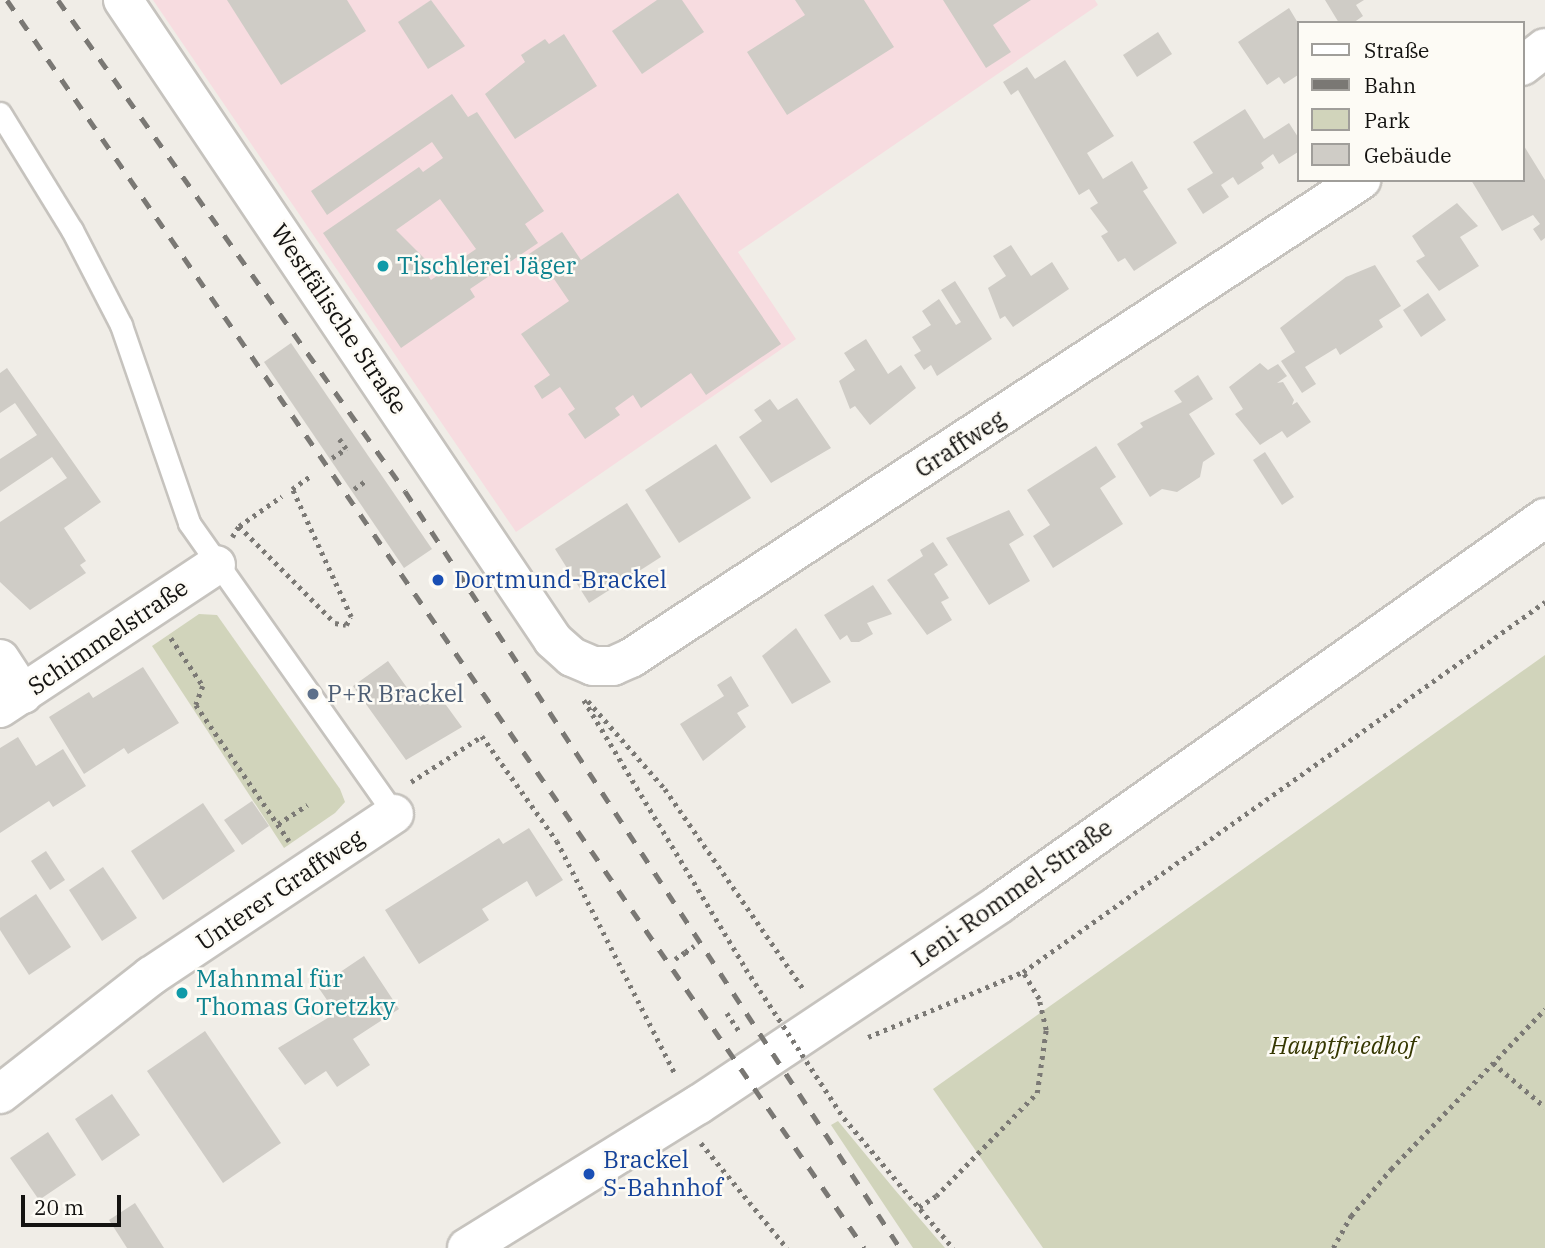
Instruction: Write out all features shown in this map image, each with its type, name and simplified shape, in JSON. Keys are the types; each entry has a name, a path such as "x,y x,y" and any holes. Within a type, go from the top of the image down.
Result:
{"street":[{"name":"Westfälische Straße","path":"123,0 553,640"},
{"path":"1524,64 1545,48"},
{"name":"Graffweg","path":"553,640 572,657 593,666 613,666 631,658 1358,182"},
{"name":"Leni-Rommel-Straße","path":"467,1248 709,1098 988,911 1545,518"},
{"name":"Schimmelstraße","path":"12,701 216,565"},
{"path":"0,659 12,701"},
{"name":"Unterer Graffweg","path":"0,1094 151,976 389,807"}],"lane":[{"path":"0,113 72,230 121,325 189,523 216,565 389,807"}],"path":[{"path":"332,458 346,449 338,439"},
{"path":"282,496 239,526 335,623 346,625 351,617 292,489 309,477"},
{"path":"354,489 367,480"},
{"path":"859,1038 1023,972 1545,602"},
{"path":"169,635 203,686 196,705 291,843"},
{"path":"809,998 665,789 578,690 746,969 844,1118 953,1248"},
{"path":"389,807 482,736 557,841 681,1083"},
{"path":"278,824 307,805"},
{"path":"675,959 694,946"},
{"path":"685,952 689,959"},
{"path":"919,1207 936,1196 1037,1093 1046,1030 1039,999 1023,972"},
{"path":"1333,1248 1351,1216 1391,1169 1545,1009"},
{"path":"1493,1063 1545,1107"},
{"path":"697,1136 788,1248"}],"shaded area":[{"path":"153,0 1095,0 1098,5 738,252 796,339 516,532"}],"green space":[{"path":"199,614 217,615 340,789 345,802 335,813 284,848 152,646"},
{"name":"Hauptfriedhof","path":"1545,655 1545,1248 1043,1248 933,1089"},
{"path":"838,1121 945,1248 913,1248 831,1125"}],"building":[{"path":"227,0 347,0 366,31 281,85"},
{"path":"431,0 465,46 428,69 398,22"},
{"path":"657,0 682,0 704,32 642,74 612,31"},
{"path":"795,0 864,0 894,47 787,115 747,52 805,15"},
{"path":"943,0 1031,0 993,25 1011,52 986,68"},
{"path":"1325,0 1364,0 1356,5 1363,16 1356,21 1338,21"},
{"path":"1289,8 1297,21 1296,76 1284,84 1279,77 1267,85 1238,42"},
{"path":"1158,32 1172,54 1137,77 1123,55"},
{"path":"564,34 597,86 515,139 485,94 525,62 521,55 545,39 549,44"},
{"path":"1065,60 1114,136 1087,153 1103,179 1132,161 1148,188 1143,191 1177,243 1134,271 1125,258 1118,262 1101,236 1108,232 1090,208 1098,203 1089,189 1079,195 1018,90 1011,95 1003,82 1027,67 1035,79"},
{"path":"452,94 468,117 477,112 544,211 525,224 538,243 470,289 475,297 401,348 323,233 419,167 423,172 443,158 432,142 327,215 311,191","holes":["440,199 476,249 431,280 419,263 425,259 396,230"]},
{"path":"1245,109 1264,139 1289,123 1296,134 1296,153 1279,164 1273,154 1261,163 1264,168 1238,185 1233,177 1221,185 1229,197 1203,214 1187,189 1213,173 1193,142"},
{"path":"1524,146 1545,180 1545,238 1541,241 1533,229 1540,224 1533,215 1502,231 1472,182 1524,182"},
{"path":"678,193 781,344 706,395 691,373 641,408 633,395 615,408 620,415 585,439 568,414 575,409 560,387 542,399 534,386 550,375 521,334 569,301 554,279 548,282 529,254 562,232 581,260"},
{"path":"1457,203 1478,226 1460,237 1479,266 1439,291 1416,261 1425,256 1412,236"},
{"path":"1011,245 1031,276 1052,262 1069,289 1013,327 1005,316 1000,319 988,288 1006,276 993,256"},
{"path":"1375,265 1401,306 1379,320 1383,327 1340,355 1336,348 1305,367 1316,384 1302,393 1281,361 1295,352 1280,328 1346,277"},
{"path":"955,281 992,339 937,376 931,365 924,370 914,355 921,351 912,337 931,325 922,311 939,299 956,325 961,322 941,290"},
{"path":"1428,293 1446,320 1421,337 1403,310"},
{"path":"866,339 888,374 901,365 916,388 870,425 855,406 850,409 839,381 855,370 844,353"},
{"path":"291,343 432,549 404,568 264,362"},
{"path":"1260,363 1268,370 1278,364 1287,376 1277,383 1283,382 1294,400 1292,405 1297,402 1311,422 1287,438 1282,431 1260,445 1235,414 1243,409 1229,387"},
{"path":"7,368 101,502 64,528 86,561 80,565 86,573 30,610 0,582 0,522 67,478 52,457 0,492 0,459 37,435 15,403 0,413 0,373"},
{"path":"1198,375 1213,399 1189,414 1215,454 1203,462 1200,477 1177,492 1162,489 1150,497 1117,444 1143,427 1140,423 1182,402 1174,391"},
{"path":"797,398 831,448 771,483 739,437 762,421 754,410 770,399 778,410"},
{"path":"716,444 751,498 679,543 645,490"},
{"path":"1096,446 1116,477 1100,488 1123,524 1053,568 1033,536 1050,525 1027,490"},
{"path":"1265,452 1294,497 1282,505 1253,460"},
{"path":"627,503 661,557 589,603 555,549"},
{"path":"1009,510 1024,535 1009,544 1030,581 989,605 946,538"},
{"path":"933,542 948,565 934,574 949,598 941,602 952,620 927,635 887,580 923,556 920,550"},
{"path":"873,585 892,614 867,623 873,634 859,642 851,642 847,635 840,640 824,615"},
{"path":"796,628 831,682 792,704 762,656"},
{"path":"388,661 420,706 438,694 462,727 406,760 353,686"},
{"path":"143,667 179,723 128,754 124,748 84,774 49,717 89,692 93,698"},
{"path":"731,676 749,706 737,713 746,727 703,761 680,724 724,696 717,685"},
{"path":"18,737 36,766 63,749 86,786 53,807 49,801 0,833 0,748"},
{"path":"252,801 269,826 242,845 224,820"},
{"path":"203,803 235,851 163,900 131,851"},
{"path":"529,828 563,880 536,897 527,881 482,909 489,920 419,964 385,910 499,838 503,844"},
{"path":"46,851 65,880 50,890 31,861"},
{"path":"103,867 137,918 102,941 69,890"},
{"path":"36,894 71,947 29,975 0,930 0,918"},
{"path":"364,956 399,1009 353,1039 370,1065 337,1087 326,1071 305,1085 278,1048 336,1013 318,987"},
{"path":"205,1031 281,1143 223,1183 147,1071"},
{"path":"112,1094 140,1135 102,1161 75,1119"},
{"path":"48,1132 76,1175 39,1200 10,1158"},
{"path":"135,1203 164,1248 127,1248 109,1220"}],"railway":[{"path":"7,0 864,1248"},
{"path":"58,0 405,491 900,1248"}],"place":[{"name":"Tischlerei Jäger","path":"383,266"},
{"name":"Dortmund-Brackel","path":"438,580"},
{"name":"P+R Brackel","path":"313,694"},
{"name":"Mahnmal für Thomas Goretzky","path":"182,993"},
{"name":"Brackel S-Bahnhof","path":"589,1174"}]}
